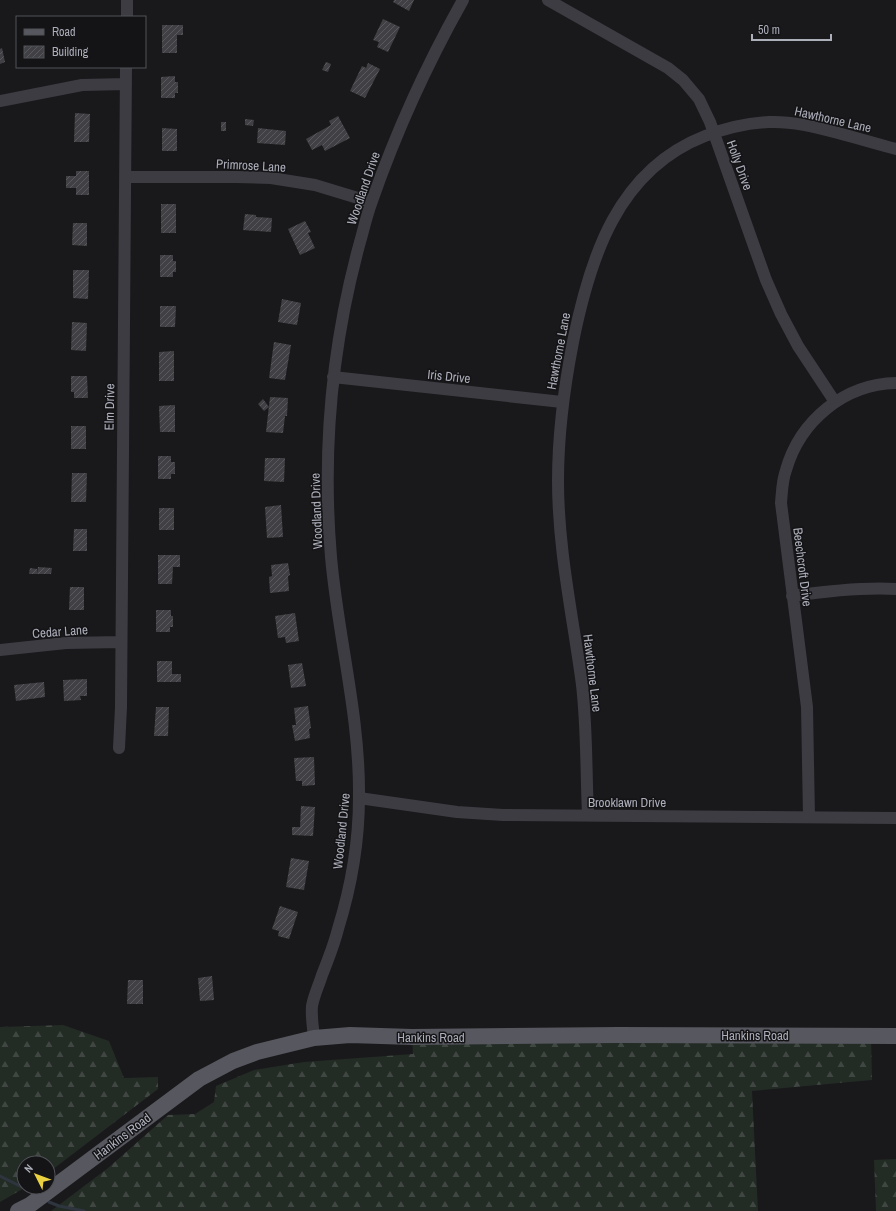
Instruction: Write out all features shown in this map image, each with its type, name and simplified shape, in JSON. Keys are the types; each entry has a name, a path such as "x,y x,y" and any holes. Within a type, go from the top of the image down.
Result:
{"main road":[{"name":"Hankins Road","path":"18,1211 30,1205 186,1088 210,1072 257,1052 314,1038 350,1035 412,1037 618,1035 896,1036"}],"street":[{"path":"127,0 127,16"},
{"name":"Woodland Drive","path":"314,1038 312,1006 338,932 346,902 356,844 359,798 359,766 356,731 333,575 330,539 328,475 330,407 333,377 346,300 371,202 411,105 433,57 463,0"},
{"name":"Holly Drive","path":"548,0 668,68 683,80 699,99 710,122 766,280 781,314 802,352 835,402"},
{"name":"Elm Drive","path":"119,748 121,707 126,68"},
{"path":"0,101 82,85 126,84"},
{"name":"Hawthorne Lane","path":"588,815 584,711 559,520 558,445 562,402 572,345 583,298 604,239 629,193 649,171 679,148 732,126 752,123 785,122 826,130 896,149"},
{"name":"Primrose Lane","path":"126,177 271,178 315,185 371,202"},
{"name":"Iris Drive","path":"333,377 562,402"},
{"name":"Beechcroft Drive","path":"809,817 806,708 781,503 785,470 799,438 815,418 835,402 857,391 873,386 896,383"},
{"path":"792,596 836,590 878,588 896,589"},
{"name":"Cedar Lane","path":"0,650 66,643 121,642"},
{"name":"Brooklawn Drive","path":"359,798 456,812 503,815 896,818"}],"green space":[{"path":"63,1025 109,1041 124,1078 158,1077 158,1089 56,1167 56,1155 16,1155 16,1193 0,1202 0,1027"},
{"path":"871,1035 872,1080 752,1091 758,1211 51,1211 108,1168 168,1115 195,1114 214,1102 216,1086 254,1070 304,1062 413,1054 412,1037"},
{"path":"896,1159 896,1211 876,1211 874,1160"}],"building":[{"path":"394,0 414,0 409,11 393,2"},
{"path":"383,19 400,27 388,52 377,47 379,42 373,40"},
{"path":"162,25 183,25 183,35 177,35 177,53 162,53"},
{"path":"2,48 5,62 0,64 0,49"},
{"path":"326,62 331,64 328,72 322,70"},
{"path":"368,63 380,69 365,98 350,91 362,66 366,68"},
{"path":"175,76 175,82 178,82 178,93 175,93 175,98 161,98 161,77"},
{"path":"75,113 90,114 89,142 74,142"},
{"path":"338,116 350,138 325,151 322,145 312,150 306,139 331,125 329,121"},
{"path":"245,119 254,120 253,126 245,125"},
{"path":"221,122 226,122 226,131 221,131"},
{"path":"162,128 177,129 177,151 162,151"},
{"path":"258,128 286,131 285,145 257,143"},
{"path":"76,171 89,171 89,195 76,195 76,188 66,188 66,176 76,176"},
{"path":"161,204 176,204 176,233 161,233"},
{"path":"245,214 256,215 256,217 272,218 271,232 243,230"},
{"path":"305,221 311,232 308,233 315,248 300,255 288,229"},
{"path":"73,223 87,223 87,246 72,245"},
{"path":"160,255 173,255 173,261 176,261 176,272 173,272 173,277 160,277"},
{"path":"73,270 89,270 88,299 73,298"},
{"path":"282,299 301,303 297,325 278,322"},
{"path":"160,306 176,306 175,327 160,327"},
{"path":"72,322 87,323 86,351 71,350"},
{"path":"274,342 291,345 285,380 269,378"},
{"path":"174,351 174,381 159,381 159,352"},
{"path":"71,376 87,376 88,398 74,398 74,392 71,392"},
{"path":"270,397 288,398 287,416 285,416 283,433 266,432"},
{"path":"263,399 269,407 264,411 258,404"},
{"path":"175,405 175,432 160,432 159,406"},
{"path":"71,426 86,426 86,449 71,449"},
{"path":"158,456 171,456 171,462 175,462 175,474 171,474 171,479 158,479"},
{"path":"265,458 285,458 284,482 264,481"},
{"path":"72,473 87,473 86,502 71,502"},
{"path":"281,505 283,537 267,538 265,507"},
{"path":"159,508 174,508 174,530 159,530"},
{"path":"74,529 87,529 87,551 73,551"},
{"path":"158,555 180,555 180,567 173,567 172,584 158,584"},
{"path":"288,563 290,575 288,576 289,591 270,593 269,577 272,576 271,565"},
{"path":"38,567 52,568 51,574 37,574"},
{"path":"30,568 37,569 37,574 29,574"},
{"path":"70,587 84,587 84,610 69,610"},
{"path":"156,610 171,610 171,616 173,616 173,627 170,627 170,632 156,632"},
{"path":"295,613 299,641 286,643 285,637 278,638 275,616"},
{"path":"157,661 172,661 172,674 181,674 181,682 157,682"},
{"path":"302,663 306,686 291,688 288,665"},
{"path":"87,679 87,696 80,696 81,700 64,701 63,680"},
{"path":"44,682 45,697 16,701 14,685"},
{"path":"308,706 311,728 309,729 310,738 295,741 292,725 296,725 294,708"},
{"path":"156,707 169,707 168,736 154,736"},
{"path":"314,757 315,785 302,786 302,781 296,781 294,758"},
{"path":"301,806 315,807 313,836 292,835 292,827 300,827"},
{"path":"291,858 309,861 304,890 286,887"},
{"path":"280,906 298,912 289,939 278,936 279,931 272,929"},
{"path":"212,976 214,1000 200,1001 198,978"},
{"path":"128,980 143,980 143,1004 127,1004"}],"waterway":[{"path":"0,1176 16,1184"},
{"path":"49,1202 59,1206 84,1211"}]}
